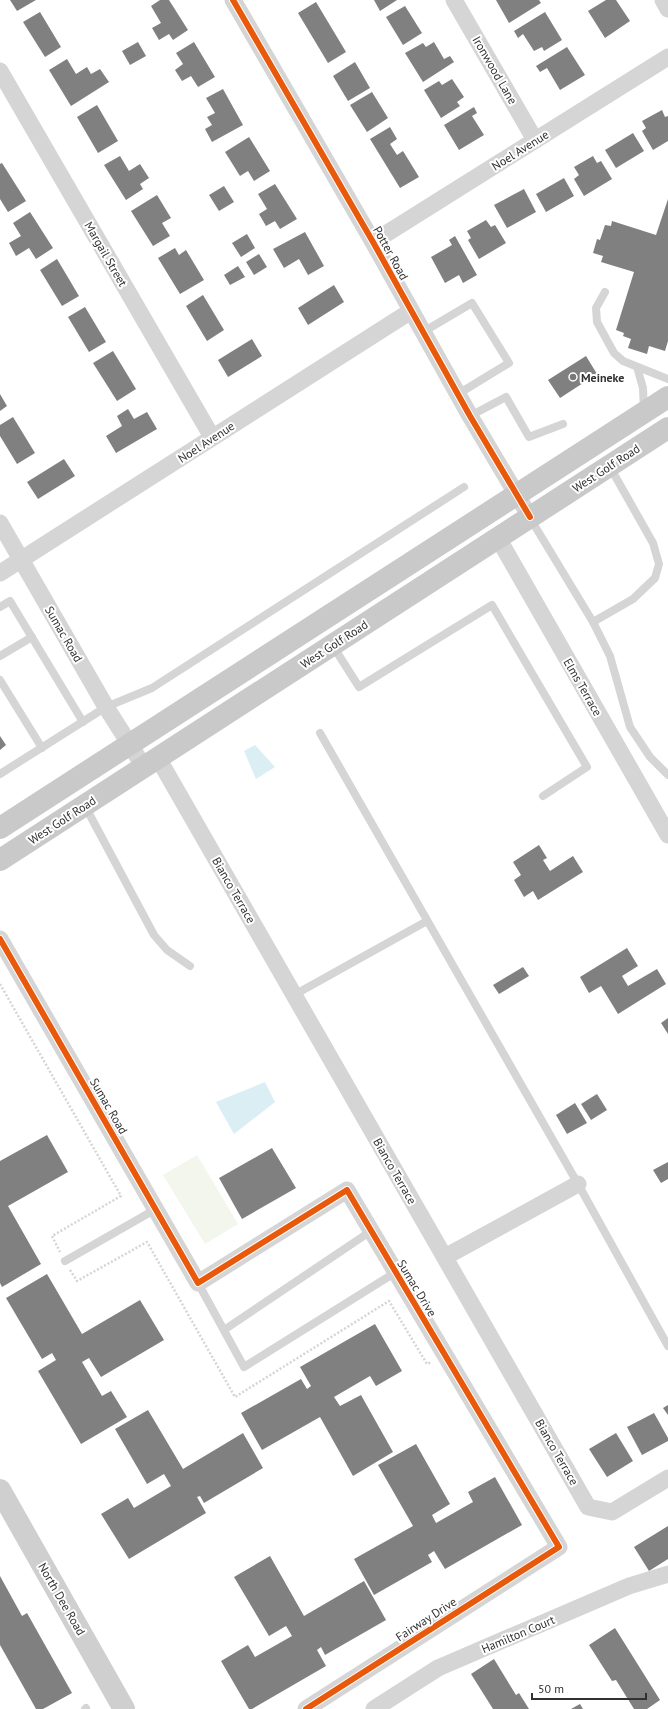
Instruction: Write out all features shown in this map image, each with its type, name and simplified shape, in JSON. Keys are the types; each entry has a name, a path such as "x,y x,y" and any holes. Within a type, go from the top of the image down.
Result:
{"main road":[{"path":"0,828 668,397"},
{"name":"West Golf Road","path":"0,860 668,428"}],"street":[{"name":"Potter Road","path":"233,0 373,242 470,416 530,517"},
{"name":"Ironwood Lane","path":"454,0 535,140"},
{"path":"663,0 668,9"},
{"name":"Noel Avenue","path":"373,242 668,57"},
{"name":"Margail Street","path":"0,71 212,437"},
{"name":"Noel Avenue","path":"0,573 411,311"},
{"name":"Sumac Road","path":"0,523 106,707 130,744"},
{"name":"Elms Terrace","path":"498,538 668,835"},
{"name":"Bianco Terrace","path":"130,744 151,763 294,995 588,1507 612,1512 668,1478"},
{"name":"Sumac Road","path":"0,940 198,1283"},
{"path":"445,1257 578,1184"},
{"name":"Sumac Drive","path":"198,1283 347,1190 559,1547"},
{"name":"North Dee Road","path":"0,1490 124,1709"},
{"name":"Fairway Drive","path":"306,1709 559,1547"},
{"name":"Hamilton Court","path":"374,1709 438,1668 629,1586 668,1574"}],"lane":[{"path":"605,292 596,308 597,322 614,352 623,361 668,379"},
{"path":"423,332 472,303 509,362 458,394"},
{"path":"637,367 642,388 644,412"},
{"path":"470,416 506,397 529,437 563,424"},
{"path":"593,622 633,599 655,578 659,564 653,542 610,466"},
{"path":"0,774 106,707 152,688 464,487"},
{"path":"530,517 593,622 610,656 630,727 650,757 668,775"},
{"path":"0,607 10,600 83,722"},
{"path":"333,645 359,687 492,605 587,767 543,796"},
{"path":"0,656 32,637"},
{"path":"0,680 42,748"},
{"path":"320,733 578,1184 668,1346"},
{"path":"84,806 154,935 166,950 190,966"},
{"path":"294,995 427,921"},
{"path":"65,1261 156,1209"},
{"path":"224,1330 371,1231"},
{"path":"198,1283 244,1367 396,1272"}],"path":[{"path":"0,984 121,1196 52,1236 65,1261"}],"shaded area":[{"path":"255,745 275,767 256,779 244,751"},
{"path":"265,1082 275,1102 234,1134 216,1102"},
{"path":"197,1155 238,1224 205,1244 163,1175"}],"building":[{"path":"10,0 36,0 17,11"},
{"path":"160,0 169,0 188,30 173,40 169,34 159,40 152,28 161,23 151,6"},
{"path":"374,0 397,0 380,11"},
{"path":"496,0 539,0 541,3 509,23"},
{"path":"606,0 616,0 630,21 605,38 588,11"},
{"path":"316,2 346,52 328,63 298,13"},
{"path":"405,6 422,33 403,45 386,17"},
{"path":"40,12 61,47 45,57 23,22"},
{"path":"545,12 562,40 544,51 542,47 534,51 523,34 518,38 514,31"},
{"path":"138,42 146,56 130,65 122,51"},
{"path":"194,42 215,77 198,87 191,76 182,81 175,70 183,64 176,53"},
{"path":"434,42 444,59 450,56 454,62 423,82 405,53 423,43 426,47"},
{"path":"567,47 585,75 560,90 547,68 540,72 536,66"},
{"path":"67,59 76,74 87,67 91,74 100,69 109,82 71,106 49,70"},
{"path":"355,62 370,88 348,101 333,76"},
{"path":"452,79 464,97 457,102 460,106 441,118 424,90 439,81 442,85"},
{"path":"223,89 243,125 212,142 205,129 212,125 207,117 215,113 206,98"},
{"path":"372,92 388,118 367,132 350,105"},
{"path":"97,105 118,141 98,153 77,117"},
{"path":"474,107 477,113 472,116 484,135 459,150 444,125"},
{"path":"662,110 665,117 668,116 668,141 653,150 642,131 646,128 642,121"},
{"path":"390,127 397,139 390,144 397,155 403,151 419,177 400,188 370,139"},
{"path":"633,133 644,151 616,168 605,150"},
{"path":"249,137 270,171 254,181 248,171 240,176 225,152"},
{"path":"120,156 129,171 140,164 149,178 140,184 143,189 126,200 104,165"},
{"path":"593,156 597,163 601,161 612,179 584,196 574,179 579,175 574,167"},
{"path":"2,163 26,201 8,212 0,199 0,164"},
{"path":"564,178 574,196 546,212 536,194"},
{"path":"275,184 297,219 280,229 275,221 266,226 259,214 267,209 258,194"},
{"path":"224,186 234,202 219,211 209,195"},
{"path":"524,189 536,212 507,228 494,205"},
{"path":"157,195 171,218 162,223 170,236 153,246 131,211"},
{"path":"668,199 668,341 665,351 649,346 647,354 628,348 631,339 623,336 624,333 616,330 634,272 601,262 603,256 593,253 597,239 600,240 605,225 611,226 612,221 656,235"},
{"path":"30,212 53,248 36,259 29,248 16,256 9,243 21,236 13,223"},
{"path":"486,220 491,227 495,225 506,243 479,259 468,240 471,238 467,231"},
{"path":"305,232 324,266 308,275 299,259 284,268 273,249"},
{"path":"247,234 255,248 241,257 232,243"},
{"path":"455,236 477,275 463,283 459,275 445,283 431,257 452,245 449,240"},
{"path":"175,248 179,255 186,250 204,280 180,294 158,258"},
{"path":"259,254 267,267 254,275 246,262"},
{"path":"57,259 79,296 62,306 40,270"},
{"path":"238,266 245,277 230,285 224,275"},
{"path":"334,285 344,302 308,325 298,308"},
{"path":"203,295 224,330 207,341 186,306"},
{"path":"85,307 106,342 89,352 68,317"},
{"path":"252,339 262,356 228,377 218,360"},
{"path":"113,351 136,389 117,401 93,363"},
{"name":"Meineke","path":"586,356 597,374 560,398 548,380"},
{"path":"0,394 7,406 0,411"},
{"path":"128,409 134,419 147,412 157,429 116,453 106,436 122,426 117,416"},
{"path":"13,417 35,453 17,464 0,436 0,425"},
{"path":"64,459 75,476 38,499 27,482"},
{"path":"0,736 6,745 0,750"},
{"path":"539,845 547,858 543,860 550,871 573,856 583,872 538,900 533,891 524,897 514,880 521,875 513,862"},
{"path":"627,948 638,966 622,976 628,986 657,969 666,984 618,1014 601,986 589,993 580,977"},
{"path":"523,967 529,976 499,994 493,985"},
{"path":"668,1018 668,1034 661,1023"},
{"path":"597,1094 607,1110 591,1120 581,1104"},
{"path":"575,1103 587,1123 567,1134 556,1115"},
{"path":"47,1135 68,1172 8,1206 41,1264 2,1287 0,1283 0,1161"},
{"path":"272,1148 296,1188 242,1219 219,1178"},
{"path":"668,1162 668,1179 661,1183 653,1170"},
{"path":"47,1274 82,1334 140,1300 164,1340 101,1377 89,1358 82,1362 102,1396 111,1391 127,1417 81,1444 38,1371 56,1360 52,1353 42,1359 6,1298"},
{"path":"375,1324 402,1371 376,1386 370,1376 334,1397 340,1406 361,1395 393,1452 353,1476 320,1417 262,1450 241,1413 301,1379 307,1389 311,1386 300,1367"},
{"path":"668,1405 668,1415 663,1408"},
{"path":"148,1410 183,1469 243,1433 263,1468 204,1503 200,1496 197,1497 206,1513 129,1559 101,1514 128,1498 134,1508 171,1486 164,1474 147,1484 115,1429"},
{"path":"654,1413 668,1438 668,1441 642,1455 627,1427"},
{"path":"616,1433 633,1461 607,1477 589,1449"},
{"path":"416,1444 450,1504 432,1515 436,1523 473,1502 468,1492 495,1477 522,1525 445,1569 434,1551 428,1555 432,1562 374,1595 354,1559 413,1526 378,1465"},
{"path":"668,1526 668,1559 649,1571 634,1547"},
{"path":"270,1556 304,1616 364,1581 386,1620 325,1655 321,1647 317,1650 326,1666 252,1709 249,1709 221,1661 248,1645 255,1657 292,1636 286,1626 269,1636 234,1577"},
{"path":"0,1576 22,1616 27,1613 72,1693 43,1709 36,1709 0,1645"},
{"path":"615,1628 660,1700 647,1709 634,1709 616,1680 612,1681 589,1645"},
{"path":"494,1659 516,1695 519,1693 529,1709 493,1709 471,1674"},
{"path":"580,1704 583,1709 571,1709"}],"cycle path":[{"path":"233,0 373,242 470,416 530,517"},
{"path":"0,939 198,1283 347,1190 559,1547 306,1709"}],"place":[{"name":"Meineke","path":"573,377"}]}
